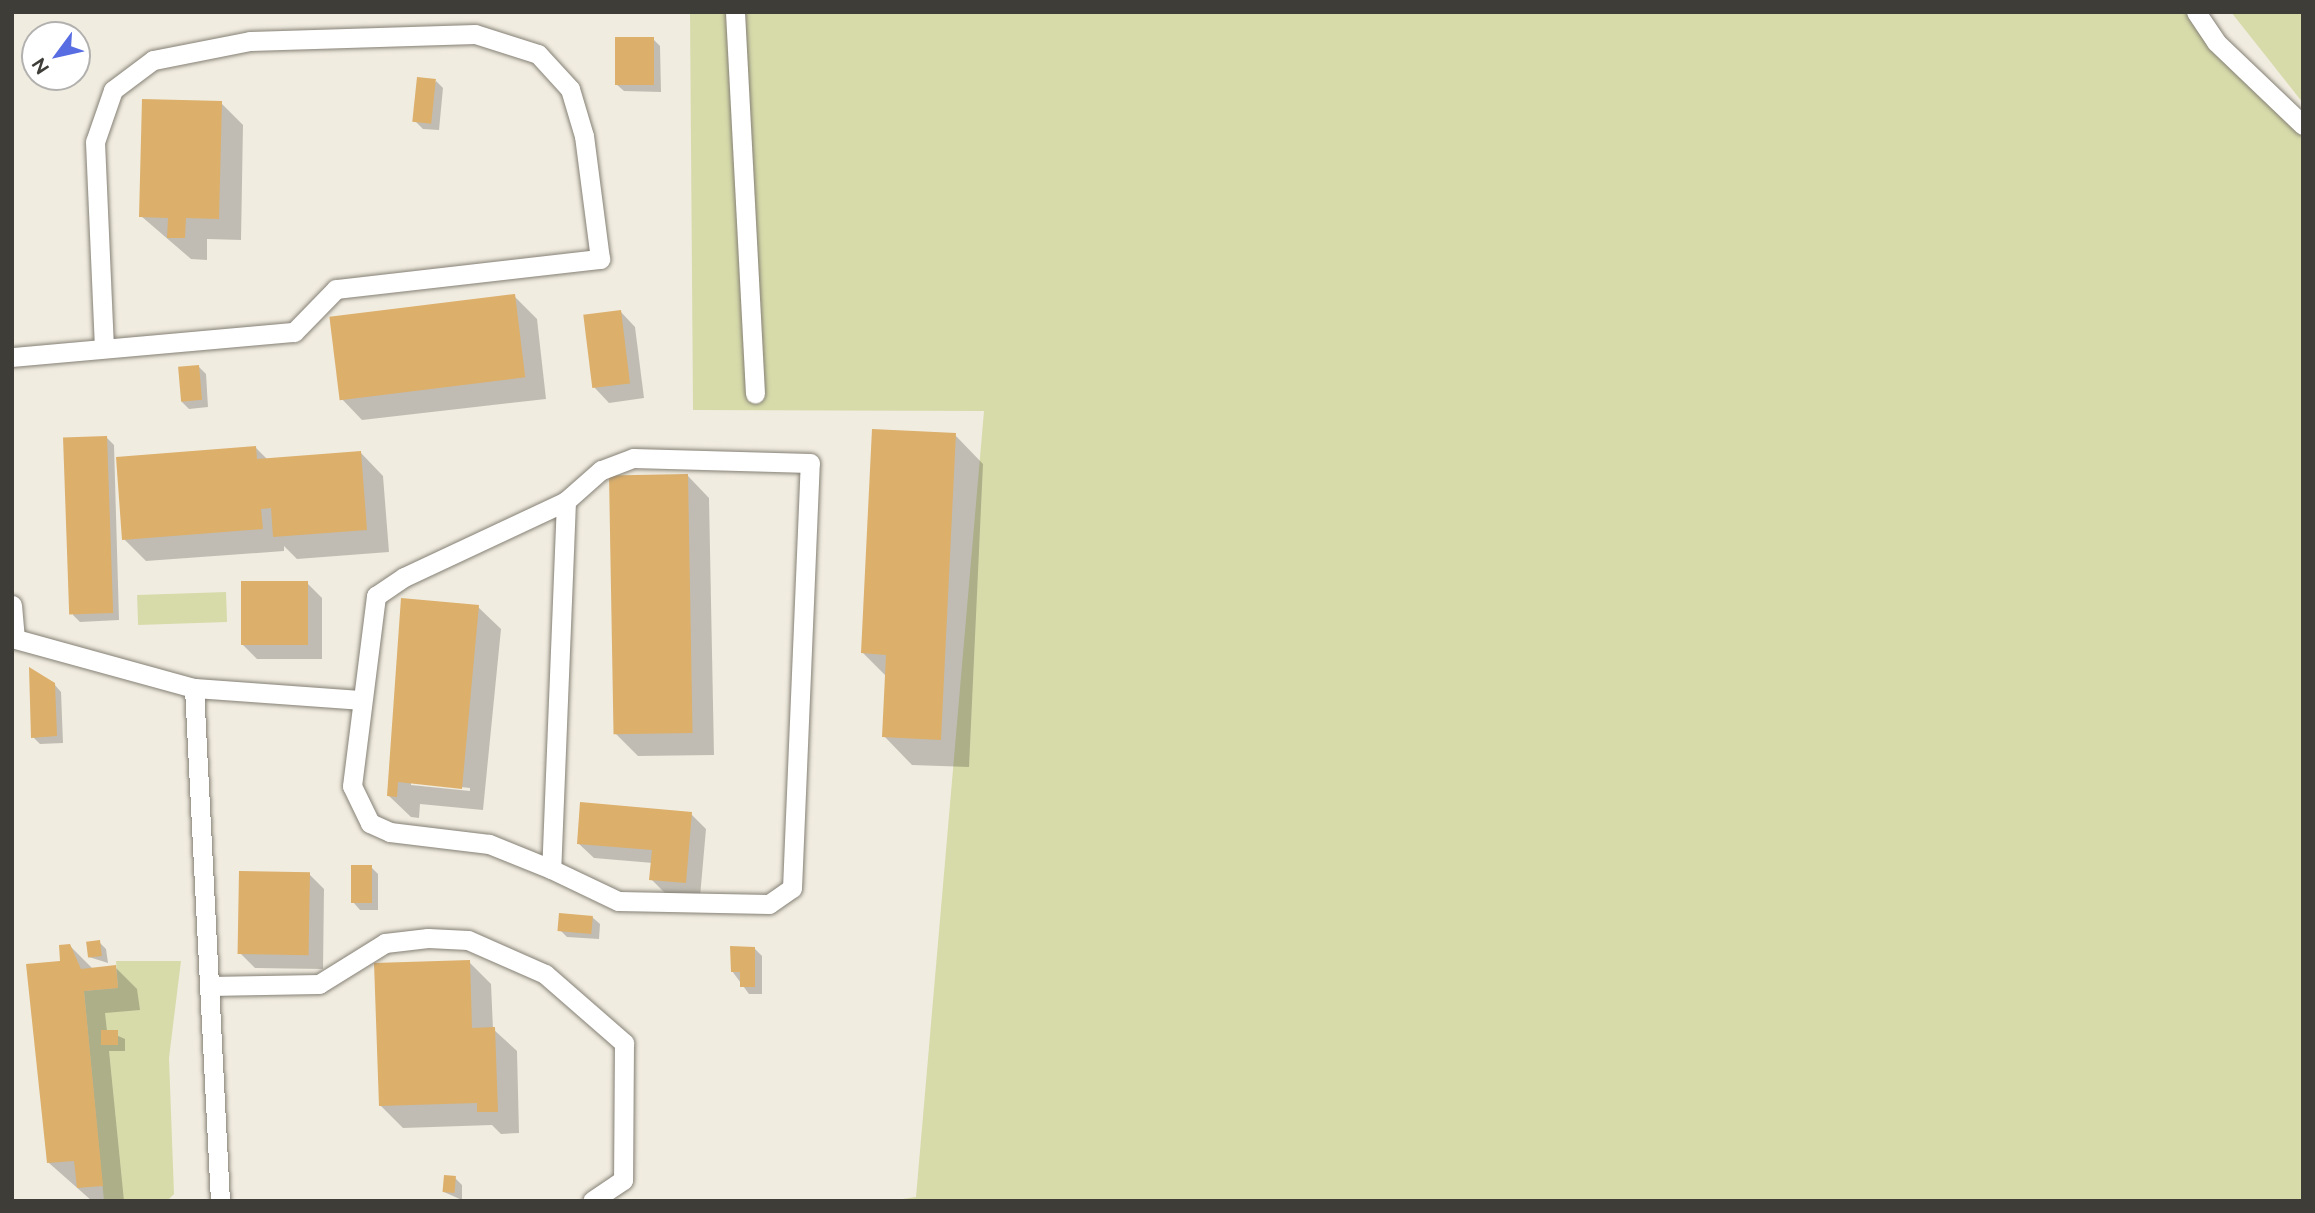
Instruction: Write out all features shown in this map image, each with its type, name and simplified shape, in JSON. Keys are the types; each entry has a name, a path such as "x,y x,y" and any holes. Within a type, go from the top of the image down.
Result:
{"lane":[{"path":"735,12 755,393"},
{"path":"2196,12 2216,41 2303,125"},
{"path":"12,357 294,332 336,289 600,259 584,136 570,89 538,54 475,34 250,41 153,60 113,90 95,142 104,348"},
{"path":"633,458 810,463 792,888 769,904 618,901 551,869 489,844 390,832 370,823 352,786 361,700 370,609 384,587 566,501 601,470 633,458"},
{"path":"551,869 566,501"},
{"path":"12,606 14,638 194,688 361,700"},
{"path":"194,688 220,1201"},
{"path":"209,986 319,984 385,943 428,937 468,940 545,974 624,1043 623,1180 592,1201"}],"green space":[{"path":"690,12 2199,12 2303,135 2303,1201 889,1201 916,1197 984,411 693,410"},
{"path":"2231,12 2303,12 2303,103"},
{"path":"226,592 227,622 138,625 137,595"},
{"path":"116,961 181,961 169,1058 174,1194 167,1201 104,1201 84,991 118,988"}],"building":[{"path":"615,37 654,37 654,85 615,85"},
{"path":"417,77 436,79 431,124 412,122"},
{"path":"142,99 222,101 219,219 186,218 185,238 167,238 168,218 139,217"},
{"path":"515,294 525,377 340,400 329,317"},
{"path":"621,310 630,383 592,388 583,315"},
{"path":"199,365 202,400 181,402 178,367"},
{"path":"872,429 956,433 941,740 882,737 886,655 861,653"},
{"path":"107,436 113,613 69,614 63,438"},
{"path":"256,446 257,459 361,451 367,530 273,537 271,508 261,509 263,529 122,540 116,457"},
{"path":"688,474 693,733 614,734 609,475"},
{"path":"241,581 308,581 308,645 241,645"},
{"path":"401,598 479,605 462,789 398,782 397,797 387,796"},
{"path":"29,667 55,683 57,736 31,738"},
{"path":"580,802 692,812 686,883 649,880 652,850 577,844"},
{"path":"351,865 372,865 372,903 351,903"},
{"path":"239,871 310,872 309,955 238,954"},
{"path":"559,913 593,916 591,934 557,931"},
{"path":"100,940 102,956 88,958 86,942"},
{"path":"70,944 81,969 116,965 118,988 84,991 103,1186 77,1188 74,1161 47,1163 26,964 60,961 59,945"},
{"path":"730,946 755,947 755,987 740,987 740,972 731,972"},
{"path":"470,960 472,1028 495,1027 498,1112 477,1112 477,1103 379,1106 374,963"},
{"path":"101,1030 118,1030 118,1045 101,1045"},
{"path":"444,1175 456,1176 454,1193 443,1192"}]}
